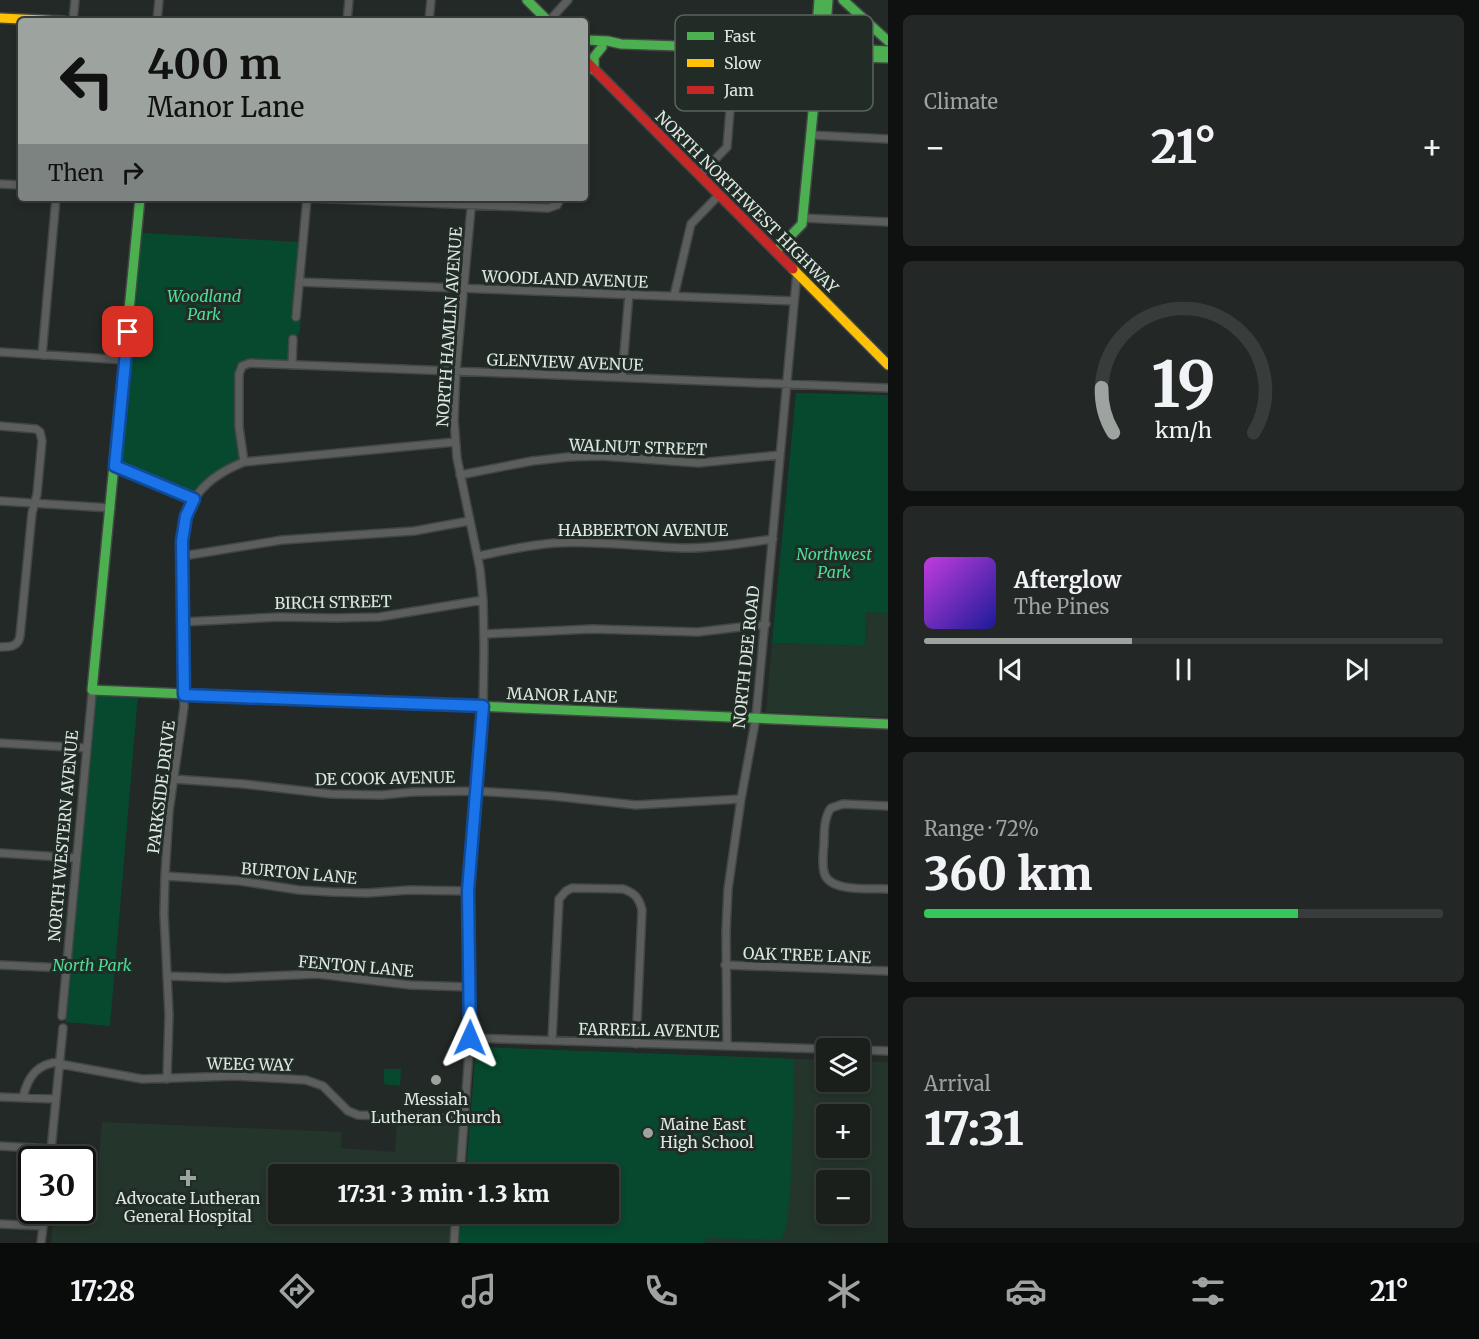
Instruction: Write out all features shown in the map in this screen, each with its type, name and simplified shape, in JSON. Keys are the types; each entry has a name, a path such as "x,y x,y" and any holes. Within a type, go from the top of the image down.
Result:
{"street":[{"path":"73,18 75,0"},
{"path":"157,18 159,0"},
{"path":"348,18 349,0"},
{"path":"429,18 431,0"},
{"path":"527,0 544,18"},
{"path":"548,18 568,0"},
{"path":"818,15 819,0"},
{"path":"827,15 828,0"},
{"path":"843,0 859,15"},
{"path":"0,18 18,19"},
{"path":"873,27 888,41"},
{"path":"588,40 621,44"},
{"path":"588,46 621,44 675,46"},
{"path":"589,67 594,54 602,47"},
{"path":"873,50 888,51"},
{"path":"873,58 888,58"},
{"name":"NORTH NORTHWEST HIGHWAY","path":"589,67 700,175 888,365"},
{"path":"700,175 728,147 731,111"},
{"path":"776,251 799,228 803,218 813,111"},
{"path":"811,135 888,139"},
{"path":"0,184 18,185"},
{"path":"674,296 692,224 719,195"},
{"path":"42,355 56,201"},
{"name":"NORTH WESTERN AVENUE","path":"62,1016 140,201"},
{"path":"296,317 309,201"},
{"path":"472,201 548,208 559,201"},
{"name":"NORTH HAMLIN AVENUE","path":"461,1164 470,1038 468,891 483,706 485,634 478,556 469,521 455,442 456,371 472,201"},
{"path":"803,218 888,222"},
{"name":"NORTH DEE ROAD","path":"727,1045 725,965 728,889 756,717 797,272"},
{"name":"WOODLAND AVENUE","path":"299,282 794,301"},
{"path":"622,377 629,294"},
{"path":"292,365 293,339"},
{"path":"0,352 126,360"},
{"name":"GLENVIEW AVENUE","path":"244,462 239,427 239,374 242,366 250,363 888,388"},
{"path":"0,426 30,428 40,432 42,441 21,636 16,645 0,647"},
{"path":"115,466 194,499 203,487 218,474 244,462 455,442"},
{"name":"WALNUT STREET","path":"460,475 532,461 568,457 601,456 698,463 780,455"},
{"name":"PARKSIDE DRIVE","path":"167,1079 169,1015 164,914 167,833 183,715 184,525 194,499"},
{"path":"0,501 111,508"},
{"path":"183,556 282,540 414,531 469,521"},
{"name":"HABBERTON AVENUE","path":"478,556 552,543 614,542 688,548 773,539"},
{"name":"BIRCH STREET","path":"182,622 279,616 346,619 379,617 483,600"},
{"path":"485,634 592,629 698,632 765,624"},
{"name":"MANOR LANE","path":"92,692 888,724"},
{"path":"0,743 86,748"},
{"name":"DE COOK AVENUE","path":"173,779 332,794 382,795 476,791 636,805 741,799"},
{"path":"888,806 843,804 831,808 826,819 824,844 824,872 830,882 839,887 888,888"},
{"path":"0,853 76,858"},
{"name":"BURTON LANE","path":"165,876 240,881 299,890 332,892 468,891"},
{"path":"552,1040 559,899 572,888 623,889 640,900 642,910 636,1044"},
{"path":"0,965 66,968"},
{"name":"OAK TREE LANE","path":"725,965 888,971"},
{"name":"FENTON LANE","path":"168,976 226,978 327,975 410,985 470,987"},
{"path":"51,1146 63,1028"},
{"name":"FARRELL AVENUE","path":"470,1038 816,1049"},
{"path":"870,1050 888,1051"},
{"path":"23,1097 33,1073 46,1064 60,1063"},
{"name":"WEEG WAY","path":"60,1063 142,1079 236,1076 306,1080 323,1086 348,1111 358,1115 465,1119"},
{"path":"0,1097 56,1099"},
{"path":"0,1146 18,1147"},
{"path":"0,1224 43,1226 41,1243"},
{"path":"454,1243 455,1224"}],"shaded area":[{"path":"866,612 888,613 888,717 766,712 772,643 865,646"},
{"name":"Maine East High School","path":"476,1047 816,1060 816,1092 870,1092 870,1061 888,1062 888,1243 459,1243 461,1224 619,1224 619,1164 467,1164"},
{"name":"Advocate Lutheran General Hospital","path":"397,1121 462,1123 458,1164 268,1164 268,1224 452,1224 451,1243 51,1243 53,1224 96,1224 96,1182 102,1122 342,1132 341,1148 395,1152"}],"green space":[{"name":"Woodland Park","path":"142,233 300,242 291,320 301,321 299,335 290,335 288,358 285,361 245,360 236,367 235,416 239,459 215,472 193,493 126,466 121,461"},
{"name":"Northwest Park","path":"796,393 888,395 888,613 866,612 865,646 772,643"},
{"name":"North Park","path":"94,693 138,695 110,1026 65,1022"},
{"name":"Maine East High School","path":"476,1047 794,1059 791,1184 785,1230 781,1240 706,1238 705,1243 459,1243 461,1224 619,1224 619,1164 467,1164"},
{"path":"384,1069 401,1069 400,1086 384,1084"}],"traffic: fast":[{"path":"527,0 545,18"},
{"path":"818,15 819,0"},
{"path":"827,15 828,0"},
{"path":"843,0 859,15"},
{"path":"873,27 888,41"},
{"path":"588,40 675,46"},
{"path":"594,70 594,57 602,47"},
{"path":"873,50 888,51"},
{"path":"873,58 888,58"},
{"path":"776,251 802,224 813,111"},
{"path":"140,201 92,690 235,696"},
{"path":"383,702 888,724"}],"traffic: slow":[{"path":"0,18 18,19"},
{"path":"793,269 888,365"}],"traffic: jam":[{"path":"588,63 793,269"},
{"path":"235,696 383,702"}],"place":[{"name":"Messiah Lutheran Church","path":"436,1080"},
{"name":"Maine East High School","path":"648,1133"},
{"name":"Advocate Lutheran General Hospital","path":"188,1178"}],"route":[{"path":"128,332 115,466 194,499 186,516 182,541 184,695 483,706 468,891 470,1038"}]}
